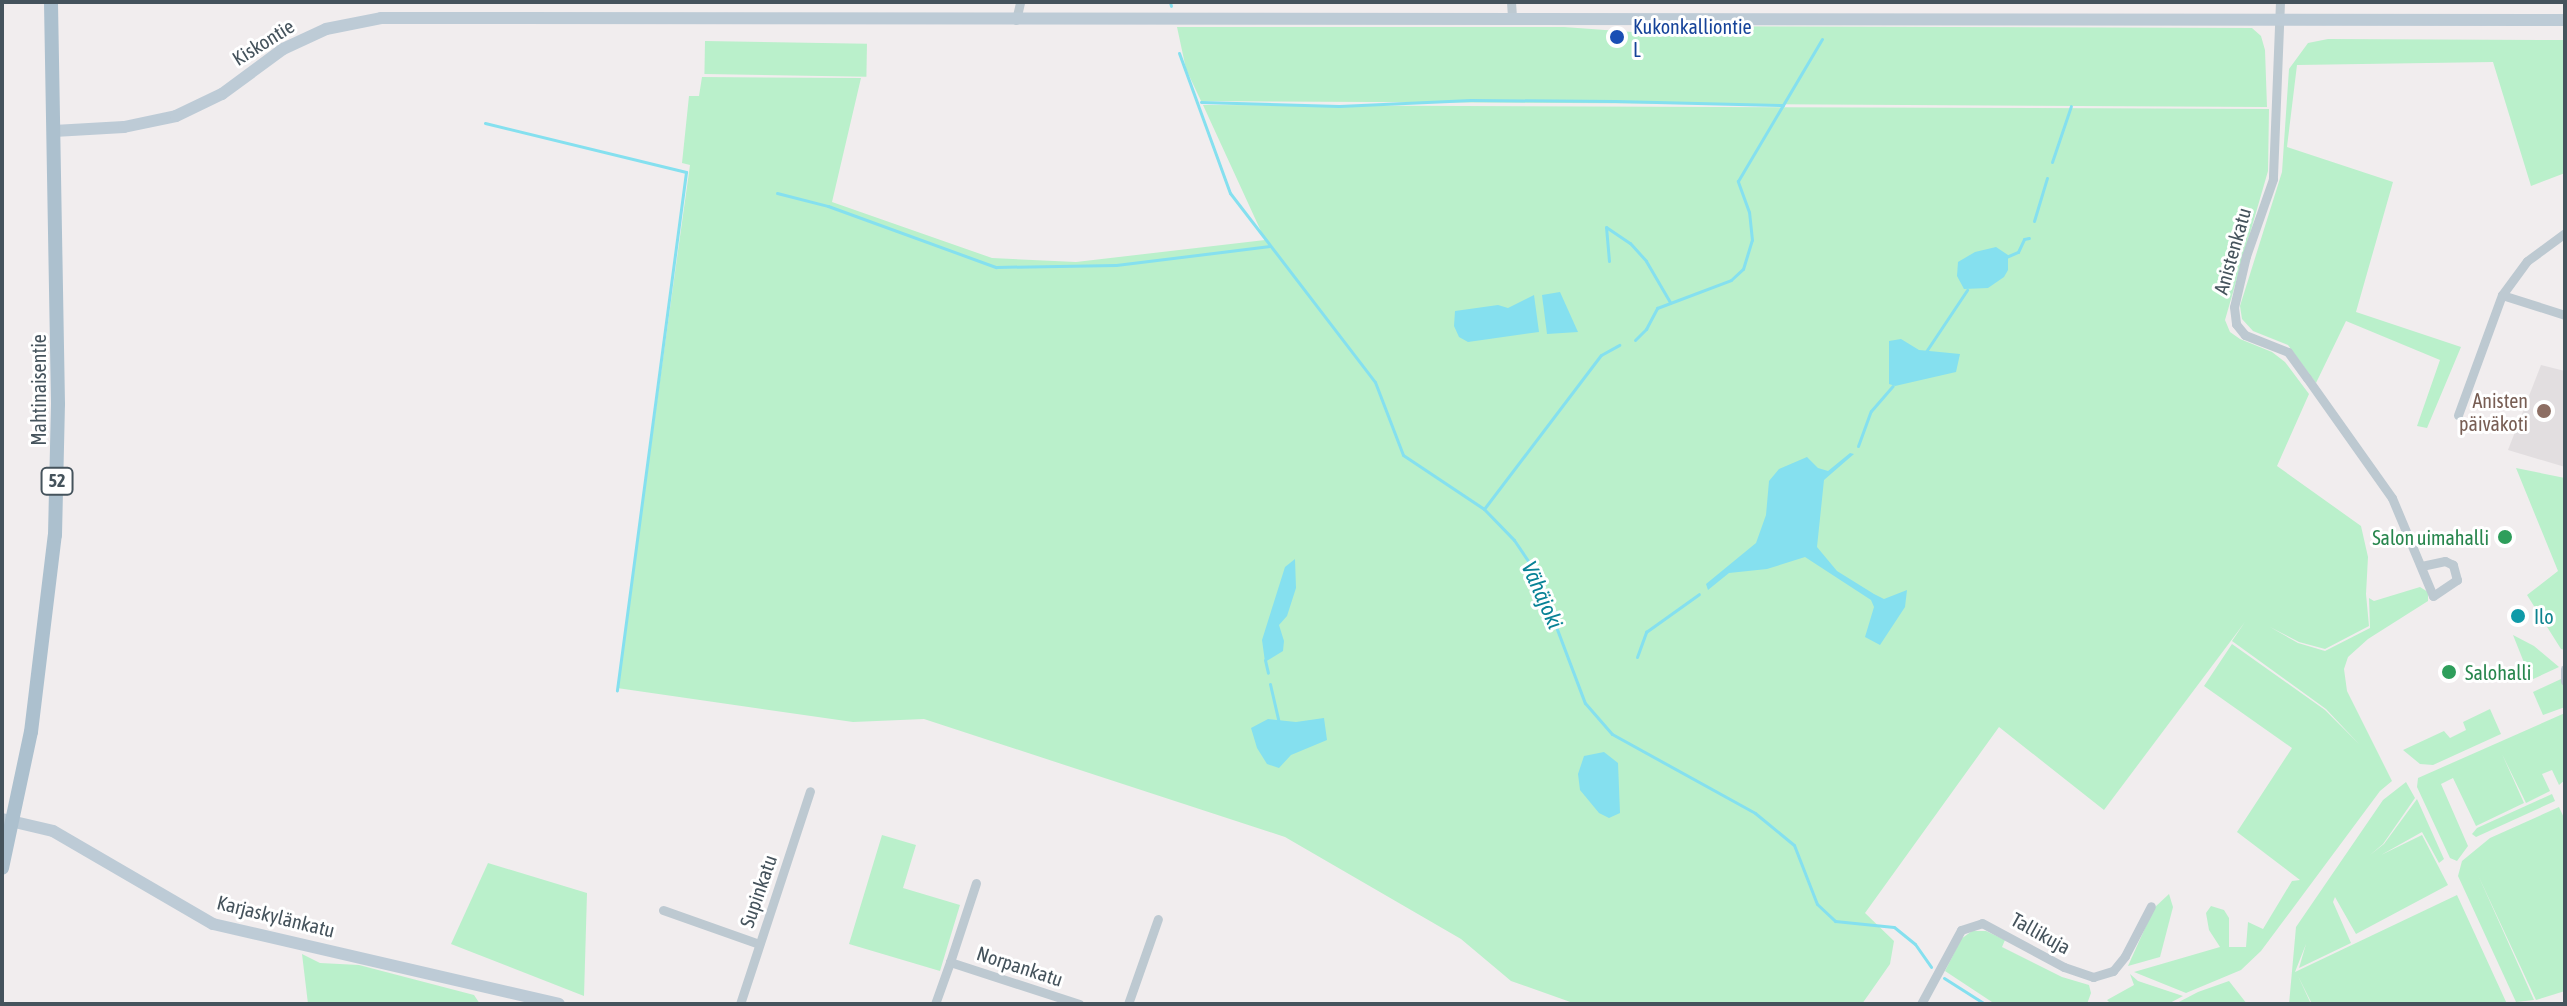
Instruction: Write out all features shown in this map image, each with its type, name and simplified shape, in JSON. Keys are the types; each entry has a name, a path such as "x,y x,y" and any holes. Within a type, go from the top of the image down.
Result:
{"main road":[{"name":"Mahtinaisentie","path":"4,862 18,804 43,659 55,535 58,404 51,2"},
{"name":"Kiskontie","path":"54,131 124,127 176,116 222,94 283,49 326,29 381,18 2565,20"},
{"name":"Karjaskylänkatu","path":"2,819 53,831 213,924 559,1004"}],"street":[{"path":"1016,20 1020,2"},
{"path":"1511,2 1512,18"},
{"path":"2280,2 2280,20"},
{"name":"Anistenkatu","path":"2280,20 2273,179 2246,256 2234,307 2236,324 2245,335 2288,352 2392,498 2422,566"},
{"path":"2458,415 2502,295 2527,261 2565,233"},
{"path":"2502,295 2565,315"},
{"path":"2565,669 2565,681"},
{"name":"Supinkatu","path":"740,1004 810,791"},
{"name":"Norpankatu","path":"935,1004 976,883"},
{"name":"Tallikuja","path":"1921,1004 1961,930 1982,923 2064,967 2093,977 2113,971 2125,956 2151,906"},
{"path":"663,910 759,944"},
{"path":"1128,1004 1158,919"},
{"name":"Norpankatu","path":"950,962 1079,1004"}],"shaded area":[{"name":"Anisten päiväkoti","path":"2541,365 2565,371 2565,467 2508,450"}],"green space":[{"path":"1645,26 2252,28 2261,36 2265,50 2267,107 1201,101 1186,69 1177,27 1564,27 1632,32"},
{"path":"2328,39 2565,40 2565,173 2531,186 2493,62 2297,65 2287,147 2393,182 2356,312 2461,347 2427,428 2417,426 2440,360 2346,321 2316,383 2288,345 2253,331 2242,319 2240,306 2282,172 2289,69 2308,43"},
{"path":"705,41 867,44 866,77 704,74"},
{"path":"702,77 861,78 832,202 992,258 1076,262 1265,240 1203,105 2269,109 2268,171 2225,320 2230,332 2240,339 2272,352 2285,362 2309,394 2277,466 2361,526 2368,557 2366,594 2369,626 2325,649 2299,642 2270,627 2298,643 2325,651 2370,628 2369,598 2374,601 2420,587 2428,592 2428,601 2368,639 2348,657 2344,669 2347,691 2392,781 2380,791 2261,951 2241,970 2186,993 2134,972 2220,947 2209,930 2206,913 2211,906 2224,910 2229,918 2229,947 2246,947 2248,922 2263,929 2292,881 2300,880 2237,832 2292,748 2204,686 2232,644 2325,710 2359,744 2326,709 2232,641 2245,622 2104,810 1999,727 1865,913 1894,941 1890,964 1862,1004 1576,1004 1511,981 1461,939 1285,837 924,719 853,722 617,688 690,165 682,163 689,96 699,96"},
{"path":"2516,468 2565,478 2565,650 2561,649 2527,595 2558,571"},
{"path":"2513,635 2534,646 2559,667 2531,680"},
{"path":"2561,679 2565,687 2565,707 2543,715 2533,692"},
{"path":"2490,709 2501,734 2433,765 2420,764 2403,750 2444,731 2450,738 2466,730 2463,722"},
{"path":"2565,713 2565,780 2559,785 2552,770 2542,774 2550,791 2526,803 2502,754 2524,803 2476,826 2453,778 2441,784 2468,846 2457,861 2450,858 2417,787 2418,778"},
{"path":"2406,782 2415,798 2383,844 2370,855 2384,844 2417,799 2444,859 2439,863 2422,832 2381,855 2422,835 2448,885 2356,934 2335,897 2333,902 2351,943 2299,968 2306,944 2295,972 2457,895 2507,1004 2312,1004 2298,976 2311,1004 2289,1004 2296,927 2383,800"},
{"path":"2552,794 2555,801 2476,837 2472,834 2477,828"},
{"path":"2559,807 2565,820 2565,991 2536,1000 2478,875 2534,1000 2516,1002 2458,876 2462,861 2490,838"},
{"path":"882,835 916,845 903,888 960,905 940,971 849,944"},
{"path":"488,863 587,893 584,996 451,944"},
{"path":"2169,894 2173,907 2160,957 2128,966 2154,908"},
{"path":"1972,931 1986,931 2005,940 2002,947 2062,977 2089,985 2091,993 2087,1004 1995,1004 1945,971 1961,939"},
{"path":"302,954 320,963 359,965 474,995 480,1004 308,1004"},
{"path":"2130,974 2138,981 2183,996 2168,1004 2111,1004 2107,1000 2134,985"},
{"path":"2229,981 2247,1004 2175,1004 2198,992"}],"water":[{"path":"1996,247 2008,255 2008,270 2004,277 1988,288 1964,289 1957,276 1958,262 1975,252"},
{"path":"1560,292 1578,332 1547,334 1542,295"},
{"path":"1534,295 1539,332 1468,342 1459,337 1454,326 1455,311 1498,305 1508,308"},
{"path":"1901,339 1919,350 1960,354 1956,372 1895,386 1889,384 1889,341"},
{"path":"1850,453 1854,454 1824,480 1817,547 1837,571 1884,599 1907,590 1905,607 1880,645 1865,637 1874,607 1871,600 1805,557 1767,569 1729,573 1708,590 1706,584 1756,543 1766,515 1769,481 1779,469 1807,457 1818,468 1828,471"},
{"path":"1295,559 1296,588 1287,616 1279,625 1284,641 1283,651 1265,662 1262,640 1285,567"},
{"path":"1324,718 1327,740 1291,755 1279,768 1267,764 1257,748 1251,728 1268,719 1296,722"},
{"path":"1604,752 1618,763 1620,813 1609,818 1599,813 1580,790 1578,774 1584,756"}],"waterway":[{"name":"Vähäjoki","path":"1170,2 1171,6"},
{"path":"1635,340 1646,329 1657,308 1731,280 1743,269 1752,240 1749,212 1738,181 1822,39"},
{"name":"Vähäjoki","path":"1179,53 1230,193 1375,382 1403,455 1484,509 1514,540 1535,571 1585,703 1612,734 1755,813 1794,845 1817,904 1835,921 1894,927 1915,944 1931,967"},
{"path":"1201,102 1339,106 1471,100 1783,105"},
{"path":"2052,162 2071,106"},
{"path":"485,123 686,172 617,690"},
{"path":"2034,221 2047,178"},
{"path":"777,193 828,206 996,267 1116,265 1270,246"},
{"path":"1609,261 1606,227 1630,243 1646,261 1670,302"},
{"path":"2006,257 2018,252 2024,239 2029,238"},
{"path":"1925,353 1967,290"},
{"path":"1484,509 1601,355 1619,345"},
{"path":"1858,446 1871,411 1893,386"},
{"path":"1637,657 1646,632 1699,594"},
{"path":"1265,660 1268,673"},
{"path":"1270,684 1278,720"},
{"name":"Vähäjoki","path":"1944,978 1985,1004"}],"place":[{"name":"Kukonkalliontie L","path":"1617,37"},
{"name":"Anisten päiväkoti","path":"2544,411"},
{"name":"Salon uimahalli","path":"2505,537"},
{"name":"Ilo","path":"2518,616"},
{"name":"Salohalli","path":"2449,672"}]}
